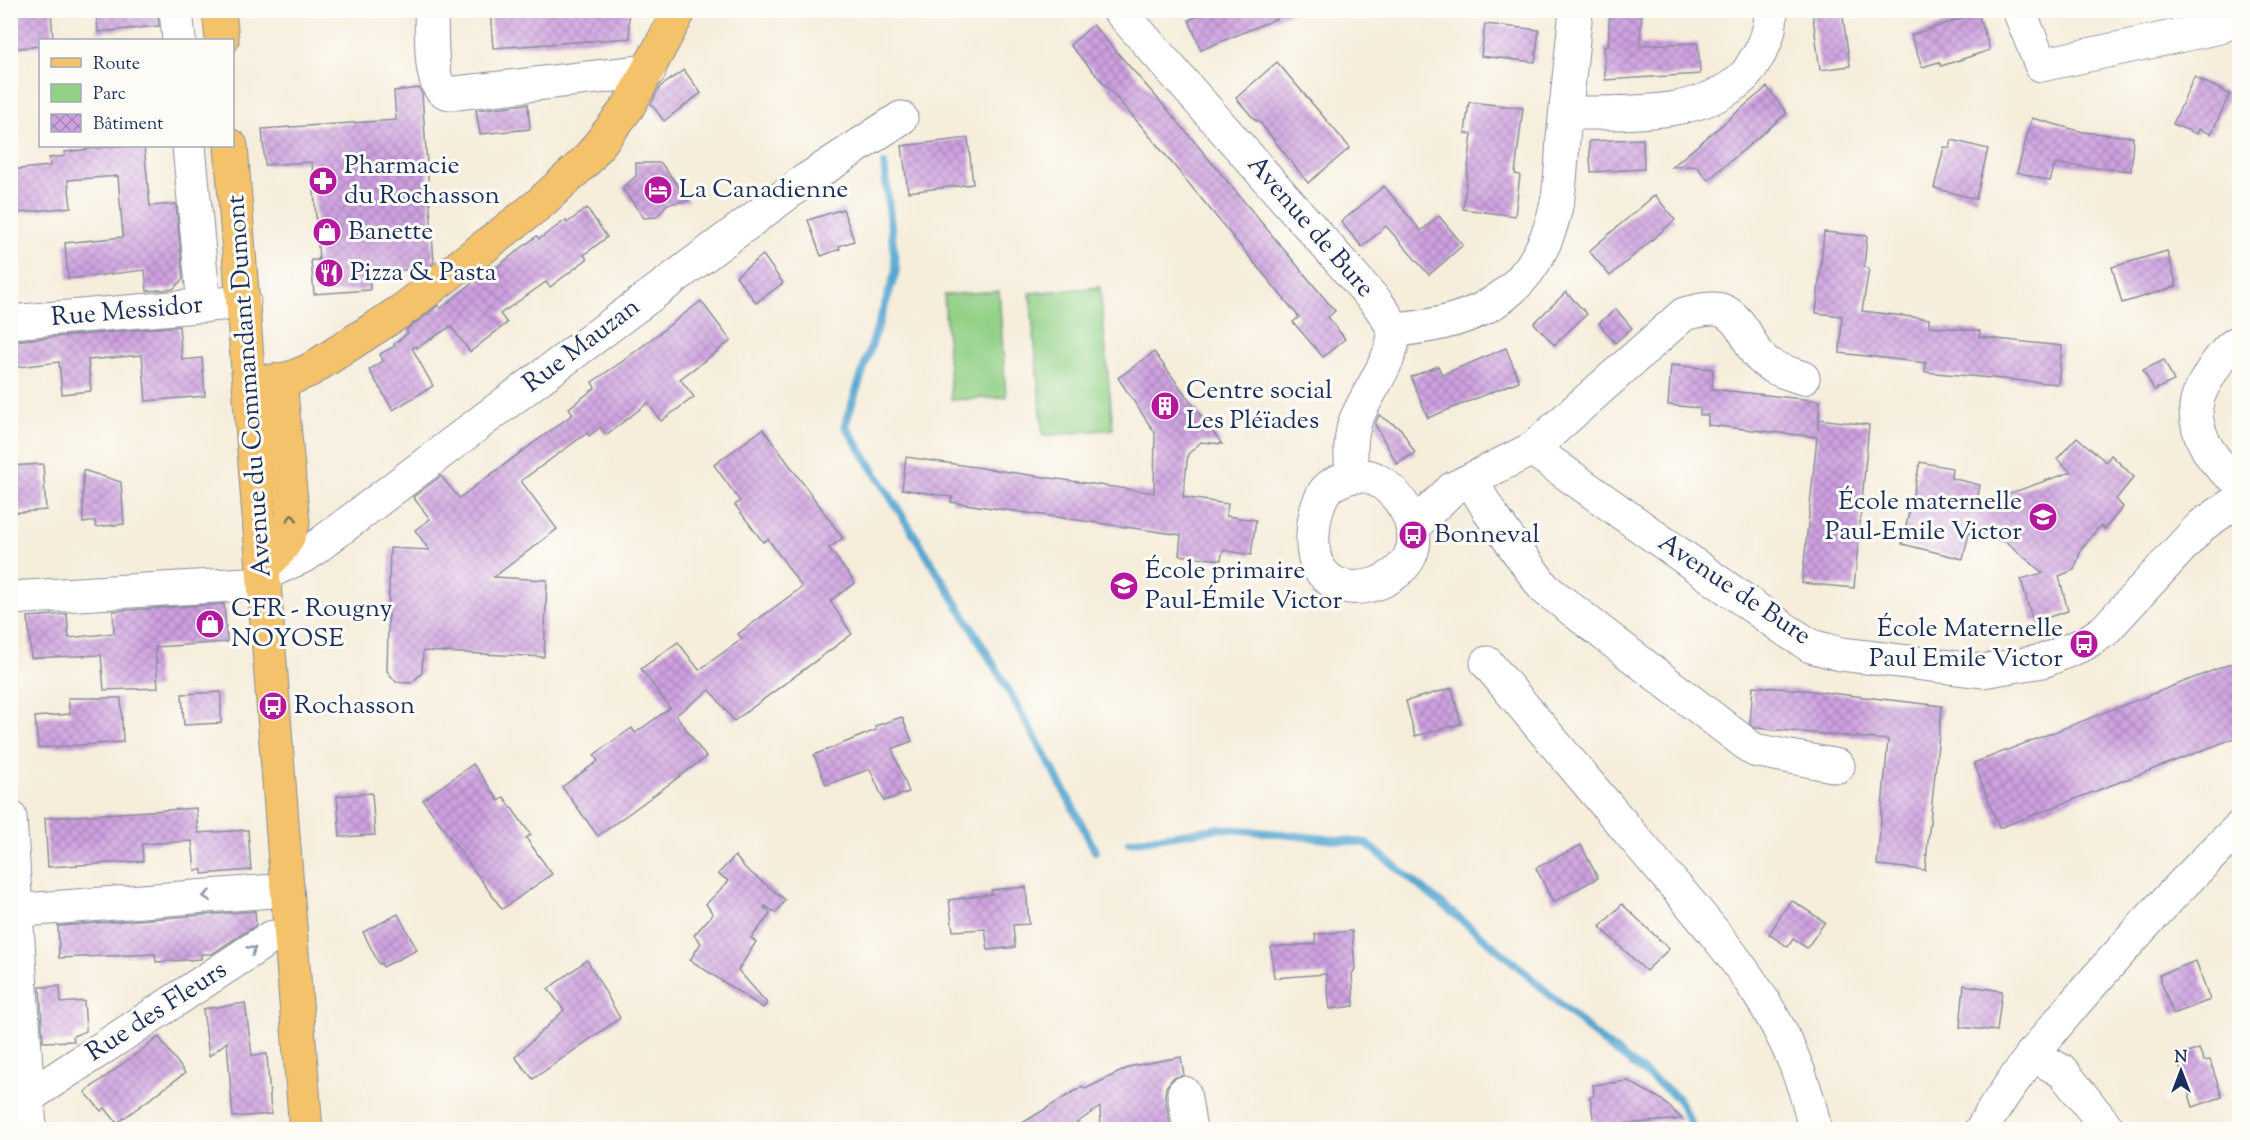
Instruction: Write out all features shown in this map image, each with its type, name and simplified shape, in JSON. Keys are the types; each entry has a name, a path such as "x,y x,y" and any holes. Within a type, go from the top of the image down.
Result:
{"main road":[{"path":"219,10 222,39"},
{"path":"266,382 291,378 309,370 404,309 538,205 587,160 628,107 680,10"},
{"name":"Avenue du Commandant Dumont","path":"231,147 244,302 266,382 293,523 290,536 264,574 286,890 306,1130"}],"street":[{"path":"176,10 179,39"},
{"path":"430,10 435,78 442,90 447,93 649,71"},
{"path":"1353,476 1351,442 1354,424 1387,358 1393,342 1393,330 1434,325 1488,308 1507,295 1536,259 1550,227 1558,196 1576,10"},
{"path":"1566,112 1651,111 1692,104 1720,93 1744,77 1761,52 1772,24 1772,10"},
{"path":"2019,10 2040,65 2220,27 2240,16"},
{"name":"Avenue de Bure","path":"1134,14 1377,303 1393,330"},
{"name":"Rue Mauzan","path":"264,574 306,555 803,182 901,118"},
{"path":"189,147 204,306"},
{"path":"195,206 236,204"},
{"name":"Rue Messidor","path":"10,322 244,302"},
{"path":"1412,528 1461,484 1532,449 1684,314 1709,308 1729,312 1744,330 1757,354 1774,369 1803,378"},
{"path":"2240,342 2226,351 2207,379 2196,405 2200,434 2211,456 2232,477 2240,480"},
{"name":"Avenue de Bure","path":"1532,449 1811,646 1841,654 1983,671 2043,661 2084,644 2104,631 2201,526 2240,499"},
{"path":"1353,476 1373,477 1389,489 1405,508 1412,528 1413,545 1403,567 1380,584 1348,587 1334,582 1320,570 1315,554 1315,513 1326,490 1339,480 1353,476"},
{"path":"1389,489 1411,492 1461,484"},
{"path":"1461,484 1491,514 1544,588 1754,750 1838,766"},
{"path":"10,598 264,574"},
{"path":"1487,663 1737,961 1774,1016 1808,1099 1815,1130"},
{"path":"10,817 19,1098 30,1130"},
{"path":"1981,1130 2014,1077 2047,1034 2158,909 2240,828"},
{"path":"13,910 286,890"},
{"name":"Rue des Fleurs","path":"19,1098 270,938 290,934"},
{"path":"2032,1054 2063,1072 2109,1130"},
{"path":"1184,1093 1190,1130"}],"green space":[{"path":"1100,287 1113,429 1043,436 1030,293"},
{"path":"999,291 1006,397 951,400 944,295"}],"building":[{"path":"10,10 51,10 53,39 39,39 39,46 10,49"},
{"path":"96,10 157,10 159,26 98,32"},
{"path":"490,10 628,10 630,38 493,48"},
{"path":"1213,10 1295,11 1201,50 1189,20"},
{"path":"1610,10 1642,10 1640,45 1698,43 1700,74 1605,80 1604,47 1608,47"},
{"path":"1812,10 1842,10 1850,66 1820,70"},
{"path":"1978,13 1990,50 1941,66 1939,62 1922,67 1911,35"},
{"path":"1485,24 1539,30 1535,62 1481,56"},
{"path":"1093,25 1173,116 1335,311 1328,317 1345,339 1323,357 1293,322 1299,317 1143,128 1070,45"},
{"path":"1277,62 1350,148 1308,183 1258,120 1256,121 1236,98"},
{"path":"684,70 701,93 664,121 651,104 660,87"},
{"path":"2194,77 2230,94 2211,134 2199,129 2197,134 2173,124"},
{"path":"1767,87 1787,113 1708,180 1696,166 1672,167"},
{"path":"419,88 422,94 434,262 425,269 369,272 370,290 314,294 311,260 319,260 312,162 265,165 262,129 396,120 394,91"},
{"path":"1469,102 1523,108 1515,174 1520,175 1515,216 1463,209 1472,134 1465,133"},
{"path":"528,104 530,129 480,134 476,110"},
{"path":"2032,118 2083,132 2133,137 2131,171 2055,164 2050,181 2017,172"},
{"path":"968,138 973,184 908,192 902,146"},
{"path":"1643,139 1644,169 1591,172 1589,141"},
{"path":"1952,140 1988,149 1976,199 1934,188 1944,147 1950,148"},
{"path":"108,147 144,147 150,206 176,204 183,279 173,289 147,291 145,270 68,279 65,243 123,237 118,176 68,180 71,207 10,214 10,170 50,166 49,158 65,156 65,152"},
{"path":"636,163 661,163 689,201 667,204 657,217 644,218 622,188 636,176"},
{"path":"1384,186 1421,231 1439,216 1463,245 1429,275 1386,226 1362,247 1341,222"},
{"path":"1655,195 1675,220 1610,276 1589,251"},
{"path":"587,208 607,237 584,255 587,259 550,287 546,282 500,314 507,323 470,352 451,326 417,348 416,346 412,348 433,386 393,410 369,370 383,361 380,354 395,346 394,344 408,333 406,330 439,305 440,309 537,236 539,239"},
{"path":"843,209 854,241 821,256 808,220"},
{"path":"1824,232 1867,236 1864,267 1869,269 1862,311 1929,319 1929,326 1980,331 1979,337 2062,346 2058,384 1925,372 1926,363 1840,353 1842,316 1816,313"},
{"path":"2167,251 2177,286 2122,303 2112,267"},
{"path":"763,255 783,283 756,303 736,276"},
{"path":"1566,292 1587,314 1554,345 1534,323"},
{"path":"701,301 731,341 680,379 694,397 661,421 648,403 606,435 600,427 589,436 587,433 521,481 557,529 494,577 547,580 544,657 423,651 422,673 411,683 396,682 387,671 390,548 429,550 415,530 430,519 413,497 441,476 459,498 573,414 569,408 595,388 592,382"},
{"path":"1616,309 1632,328 1615,343 1599,323"},
{"path":"179,326 182,360 202,358 205,396 146,401 142,355 88,360 91,391 62,394 59,362 10,368 10,341"},
{"path":"1506,348 1519,381 1428,418 1411,377 1438,366 1442,375"},
{"path":"1154,352 1222,444 1201,442 1188,454 1183,497 1228,504 1226,516 1256,520 1251,555 1223,550 1221,560 1179,555 1181,535 951,502 952,497 902,489 906,457 1154,493 1155,433 1118,378"},
{"path":"2164,360 2174,381 2154,390 2143,370"},
{"path":"1671,365 1713,369 1712,389 1820,401 1818,429 1819,419 1869,425 1854,588 1802,583 1817,437 1708,425 1708,415 1700,415 1700,408 1668,405"},
{"path":"1379,415 1401,429 1415,453 1397,464 1375,424"},
{"path":"763,429 843,538 829,548 855,583 830,601 852,634 734,721 710,690 676,715 706,757 598,836 562,787 598,761 594,755 613,741 632,728 635,733 670,708 641,669 678,642 699,670 742,639 738,634 802,587 768,539 763,542 735,505 740,501 714,465"},
{"path":"2077,437 2106,462 2111,455 2134,477 2116,499 2123,507 2105,529 2100,526 2082,548 2074,570 2059,576 2068,611 2033,622 2021,579 2043,573 2006,542 1969,533 1963,559 1902,544 1920,462 1952,468 1951,478 1980,485 1976,505 2071,472 2057,459"},
{"path":"43,464 46,510 10,513 10,466"},
{"path":"83,470 121,482 124,524 96,527 95,521 83,523"},
{"path":"224,604 227,642 155,647 158,688 104,690 101,655 31,658 28,617 67,614 69,638 114,633 113,611"},
{"path":"2240,660 2240,736 1999,828 1974,763"},
{"path":"1753,686 1942,706 1925,870 1877,865 1888,740 1756,728 1750,724"},
{"path":"1452,688 1461,724 1415,736 1406,701"},
{"path":"221,692 221,723 184,725 182,694"},
{"path":"68,698 121,698 123,742 38,748 35,717 70,714"},
{"path":"902,717 912,741 892,749 909,792 884,801 870,769 826,785 814,755 876,730 875,726"},
{"path":"473,764 499,801 504,797 531,835 526,838 552,874 502,909 423,800"},
{"path":"372,793 375,835 340,837 337,796"},
{"path":"196,808 198,833 248,830 251,870 202,874 202,870 195,870 192,841 142,844 143,861 48,867 45,818"},
{"path":"1581,845 1598,878 1553,902 1536,868"},
{"path":"735,856 745,868 785,900 776,913 764,907 771,913 751,938 756,942 738,970 767,1003 763,1008 690,960 701,943 694,935 713,914 706,904 729,881 718,874"},
{"path":"1026,887 1029,924 1013,925 1015,947 988,950 985,929 953,931 949,900 992,894 991,890"},
{"path":"1791,900 1825,922 1807,948 1793,939 1788,947 1769,934"},
{"path":"1622,904 1669,949 1646,971 1600,927"},
{"path":"255,911 256,925 212,954 201,954 201,959 156,962 155,954 59,958 58,926"},
{"path":"398,914 417,950 383,967 381,963 379,964 363,932"},
{"path":"1352,931 1355,969 1352,974 1354,1006 1330,1009 1326,974 1274,978 1271,947 1316,944 1315,934"},
{"path":"587,960 620,1018 533,1079 515,1057 564,1010 548,989"},
{"path":"2196,961 2210,1000 2173,1014 2159,975"},
{"path":"1964,985 2002,991 1997,1031 1960,1027"},
{"path":"60,986 61,1003 84,1001 86,1031 73,1036 74,1041 43,1042 40,987"},
{"path":"245,1003 252,1055 267,1054 271,1114 233,1117 227,1042 209,1056 203,1009"},
{"path":"159,1037 185,1073 117,1123 105,1108 101,1111 85,1092"},
{"path":"2199,1049 2204,1061 2210,1060 2222,1097 2193,1107 2177,1057"},
{"path":"1181,1057 1184,1075 1173,1078 1166,1087 1165,1096 1171,1130 1101,1130 1100,1107 1066,1130 1011,1130 1083,1086 1085,1089 1132,1066"},
{"path":"1628,1081 1661,1099 1682,1119 1625,1124 1626,1130 1595,1130 1590,1097 1594,1096 1593,1085"}],"waterway":[{"path":"884,164 896,271 845,425 944,582 1007,688 1095,851"},
{"path":"1129,842 1221,828 1366,843 1511,960 1598,1038 1678,1098 1694,1130"}],"place":[{"name":"Pharmacie du Rochasson","path":"323,181"},
{"name":"La Canadienne","path":"658,190"},
{"name":"Banette","path":"327,232"},
{"name":"Pizza & Pasta","path":"329,273"},
{"name":"Centre social Les Pléïades","path":"1165,406"},
{"name":"École maternelle Paul-Emile Victor","path":"2043,517"},
{"name":"Bonneval","path":"1413,535"},
{"name":"École primaire Paul-Émile Victor","path":"1124,586"},
{"name":"CFR - Rougny NOYOSE","path":"210,624"},
{"name":"École Maternelle Paul Emile Victor","path":"2084,644"},
{"name":"Rochasson","path":"273,706"}]}
